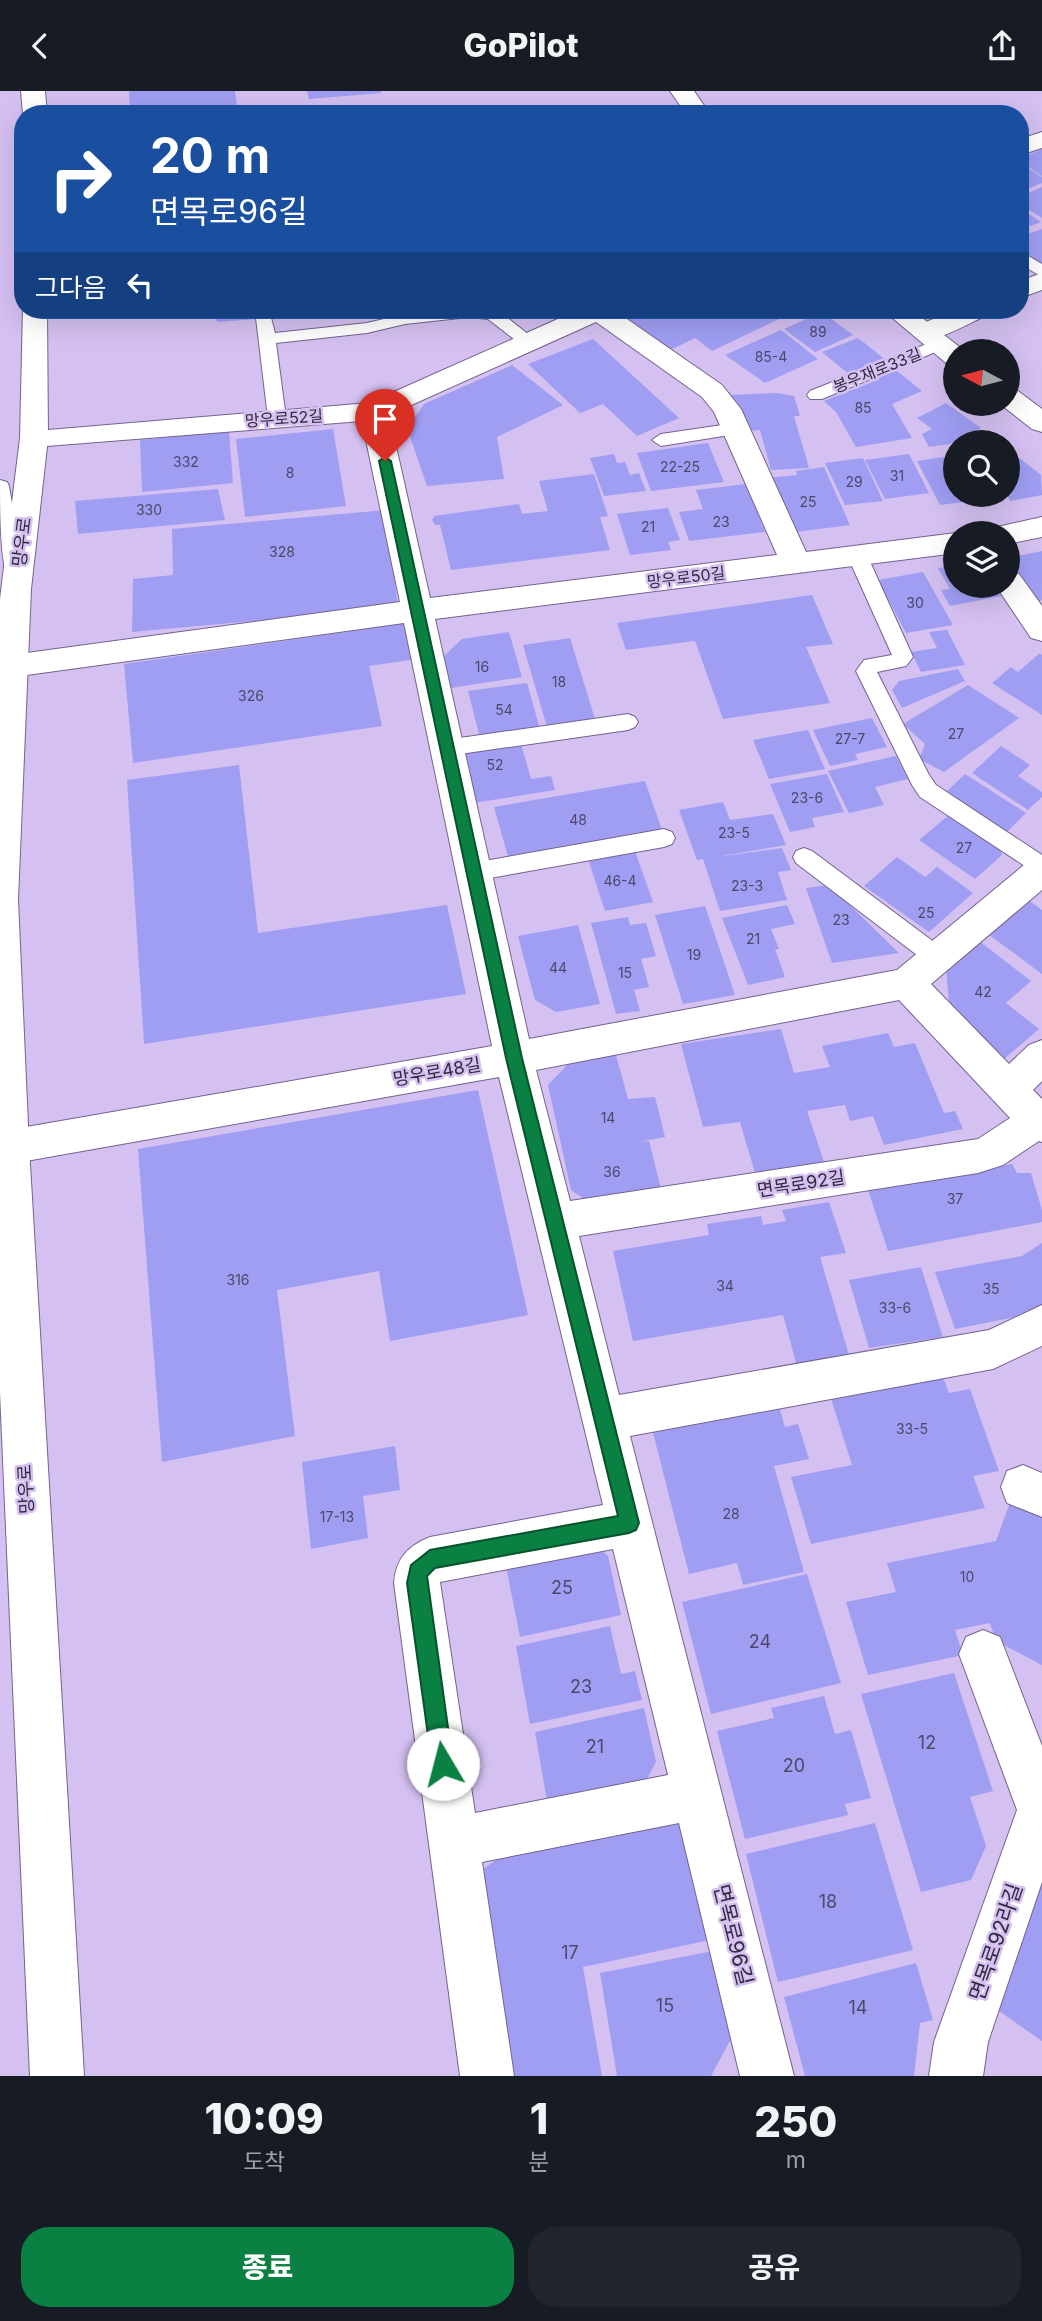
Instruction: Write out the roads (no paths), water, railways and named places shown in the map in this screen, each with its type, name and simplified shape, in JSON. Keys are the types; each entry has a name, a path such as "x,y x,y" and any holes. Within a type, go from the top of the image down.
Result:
{"street":[{"name":"망우로","path":"34,319 34,438 16,589 0,901 9,1147 57,2076"},
{"name":"망우로52길","path":"34,438 374,411 579,319"},
{"name":"망우로52길","path":"612,319 712,391 727,409 796,563"},
{"name":"봉우재로33길","path":"908,319 940,344"},
{"path":"940,344 966,319"},
{"path":"1020,406 1042,423"},
{"name":"면목로96길","path":"374,411 514,1058 768,2076"},
{"path":"1020,532 1042,527"},
{"name":"망우로50길","path":"12,666 416,611 943,545"},
{"path":"1020,598 1042,630"},
{"name":"망우로48길","path":"9,1147 514,1058 908,983 1042,868"},
{"name":"면목로92길","path":"554,1221 978,1156 989,1153 1040,1122 908,983"},
{"path":"1009,1089 1042,1056"},
{"path":"604,1419 993,1349 1042,1325"},
{"path":"487,2076 417,1583 418,1571 430,1560 629,1523"},
{"name":"면목로92라길","path":"956,2076 961,2042 1042,1809 983,1654"},
{"path":"454,1842 698,1794"}],"lane":[{"path":"264,319 277,418"},
{"path":"267,339 367,328 405,319"},
{"path":"498,319 529,342"},
{"name":"봉우재로33길","path":"816,395 940,344"},
{"path":"661,440 736,429"},
{"path":"0,487 16,589"},
{"path":"857,555 903,657 899,661 871,665 866,671 920,779 936,796 1042,868"},
{"path":"446,748 628,722"},
{"path":"473,872 664,838"},
{"path":"804,857 939,958"}]}
